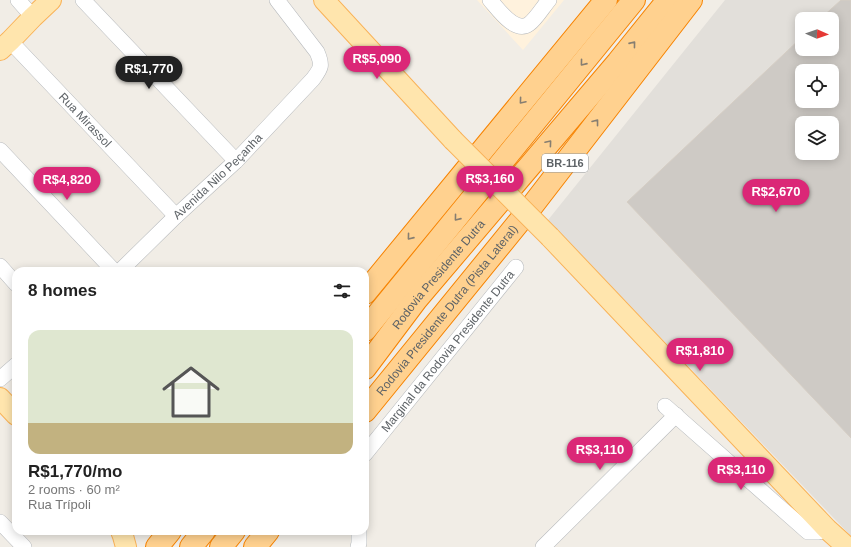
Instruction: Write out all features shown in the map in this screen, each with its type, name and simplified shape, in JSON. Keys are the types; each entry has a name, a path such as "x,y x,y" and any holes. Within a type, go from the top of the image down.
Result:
{"highway":[{"path":"369,288 606,0"},
{"name":"Rodovia Presidente Dutra","path":"369,325 634,0"},
{"name":"Rodovia Presidente Dutra","path":"369,363 416,300 613,68 668,0"},
{"name":"Rodovia Presidente Dutra (Pista Lateral)","path":"369,406 532,206 691,0"},
{"path":"157,547 167,535"},
{"path":"191,547 201,535"},
{"path":"221,547 231,535"},
{"path":"256,547 266,535"}],"main road":[{"path":"5,46 33,16 51,0"},
{"path":"324,0 453,140 550,237 830,538 847,547"},
{"path":"0,398 12,411"},
{"path":"123,535 126,547"},
{"path":"260,547 267,535"}],"street":[{"path":"18,0 33,16"},
{"path":"83,0 236,161"},
{"name":"Avenida Nilo Peçanha","path":"124,267 176,216 236,161 319,71 321,61 317,52 276,0"},
{"path":"490,0 511,22 521,27 530,23 549,0"},
{"name":"Rua Mirassol","path":"5,46 176,216"},
{"path":"0,150 110,267"},
{"path":"0,266 12,280"},
{"name":"Marginal da Rodovia Presidente Dutra","path":"369,449 516,267"},
{"path":"0,378 12,368"},
{"path":"543,547 670,410 808,532 819,532 830,538"},
{"path":"0,522 12,534"},
{"path":"12,535 24,547"},
{"path":"358,547 359,535"}],"shaded area":[{"path":"477,0 564,0 523,50"},
{"path":"725,0 851,0 851,536 548,220"}],"building":[{"path":"841,0 851,0 851,438 627,202 795,44 795,56 839,56 839,12 828,12"}]}
